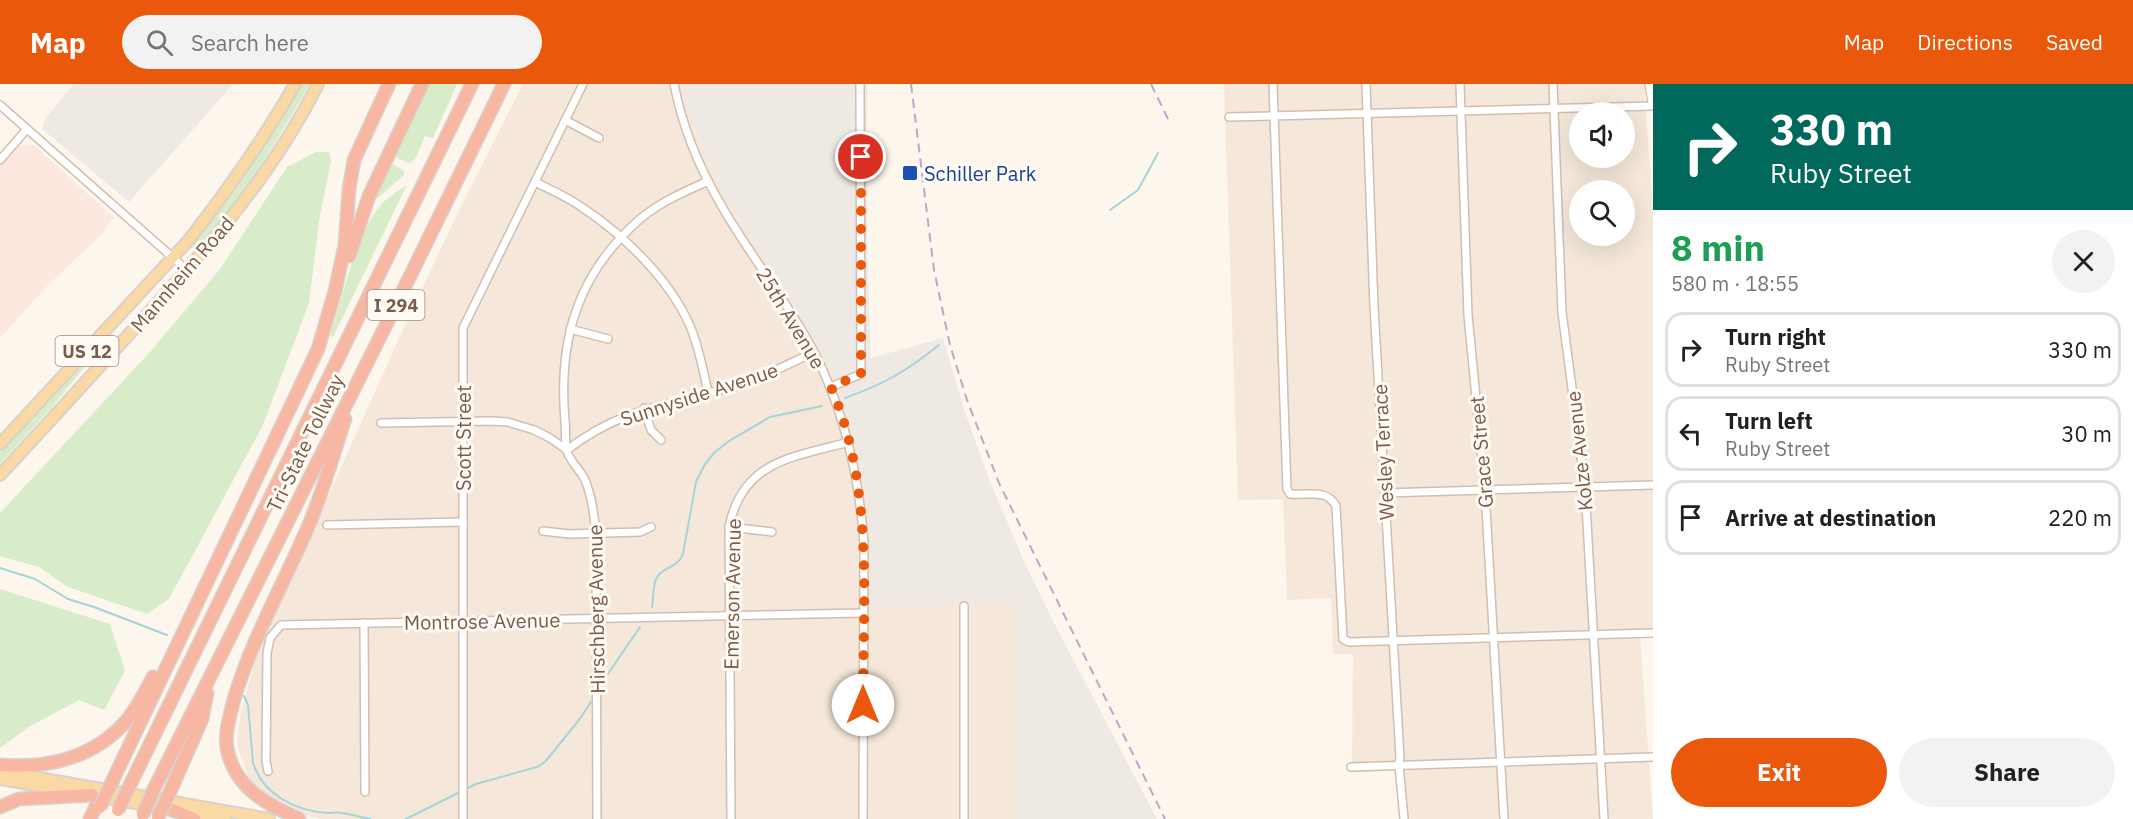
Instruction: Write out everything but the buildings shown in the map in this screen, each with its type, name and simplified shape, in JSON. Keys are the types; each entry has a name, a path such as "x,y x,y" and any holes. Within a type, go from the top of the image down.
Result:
{"highway":[{"name":"I 294","path":"322,337 345,246 354,160 389,84"},
{"name":"I 294","path":"92,819 96,803 109,784 303,383 329,324 369,196 422,84"},
{"name":"Tri-State Tollway","path":"116,814 472,84"},
{"name":"Tri-State Tollway","path":"142,817 504,84"},
{"path":"299,819 267,804 244,783 228,753 228,728 244,667 309,525 358,379"},
{"path":"0,765 45,765 73,759 94,748 118,729 136,708 162,662 211,564 222,550"},
{"path":"157,818 202,719 210,677"},
{"path":"0,807 19,799 96,803"},
{"path":"172,810 194,819"}],"main road":[{"name":"Mannheim Road","path":"0,444 173,257 214,208 270,127 294,84"},
{"name":"Mannheim Road","path":"0,475 188,271 247,197 304,110 318,84"},
{"path":"1650,84 1653,104"},
{"path":"0,771 268,819"},
{"path":"0,779 96,803 172,810 225,819"}],"street":[{"name":"Scott Street","path":"464,819 464,323 583,84"},
{"name":"25th Avenue","path":"674,84 690,137 708,181 726,213 789,308 814,352 831,387 849,442 860,498 864,543 862,819"},
{"path":"831,387 861,374 860,84"},
{"path":"1273,84 1287,489 1290,494 1323,494 1332,498 1336,506 1343,639 1349,642 1653,633"},
{"name":"Wesley Terrace","path":"1366,84 1374,307 1399,765 1404,819"},
{"name":"Grace Street","path":"1460,84 1468,315 1485,490 1504,819"},
{"name":"Kolze Avenue","path":"1553,84 1562,312 1585,487 1604,819"},
{"path":"1229,117 1554,109 1653,104"},
{"path":"0,105 188,271"},
{"path":"565,120 599,138"},
{"path":"0,160 27,129"},
{"name":"Hirschberg Avenue","path":"597,819 596,533 593,506 584,478 567,450 563,377 570,329 590,280 620,238 641,218 669,199 708,181"},
{"path":"535,182 584,208 655,270 675,297 695,338 708,392"},
{"path":"570,329 608,339"},
{"name":"Sunnyside Avenue","path":"567,450 596,429 644,408 760,377 814,352"},
{"path":"644,408 651,430 661,440"},
{"path":"381,423 464,421 521,425 550,438 567,450"},
{"name":"Emerson Avenue","path":"731,819 729,527 732,514 742,491 763,470 780,461 849,442"},
{"path":"1385,493 1653,485"},
{"path":"327,525 463,522"},
{"path":"543,531 569,534 640,532 651,527"},
{"path":"729,527 772,532"},
{"path":"964,606 964,819"},
{"name":"Montrose Avenue","path":"268,771 266,761 267,653 270,638 280,625 863,613"},
{"path":"364,623 365,792"},
{"path":"1351,767 1653,757"}],"shaded area":[{"path":"74,84 233,84 129,202 42,129 45,119"},
{"path":"523,84 682,84 698,136 728,201 819,347 834,377 860,457 871,536 1014,603 1014,819 319,819 298,813 261,793 249,779 237,745 241,711 257,655 404,327 458,212"},
{"path":"682,84 867,84 867,245 871,358 943,338 965,412 989,479 1023,559 1157,819 1014,819 1014,603 871,607 869,510 860,457 848,415 834,377 819,347 728,201 698,136"},
{"path":"1224,84 1644,84 1653,211 1653,632 1640,633 1653,819 1400,819 1397,770 1352,772 1353,654 1333,654 1331,598 1287,600 1283,499 1238,500"},
{"path":"29,144 35,146 114,218 102,234 48,285 0,338 0,166 18,148"}],"green space":[{"path":"302,84 310,84 255,175 220,223 204,240 190,249 246,174"},
{"path":"427,84 457,84 433,138 425,136 417,155 409,163 397,158 397,152"},
{"path":"316,152 329,152 331,161 320,215 309,303 263,425 169,599 147,614 68,587 39,567 0,556 0,513 150,352 220,269 287,167"},
{"path":"391,163 404,171 404,175 373,202"},
{"path":"407,185 333,337 330,336 364,232 381,205"},
{"path":"93,352 95,354 53,406 0,464 0,453"},
{"path":"0,589 110,624 125,671 104,710 79,700 27,728 0,748"}],"waterway":[{"path":"1110,210 1138,190 1158,153"},
{"path":"845,398 895,376 939,345"},
{"path":"652,607 657,577 674,565 683,554 696,482 705,464 715,452 770,417 822,406"},
{"path":"0,568 35,579 68,599 167,635"},
{"path":"603,681 640,627"},
{"path":"244,696 248,705 253,763 264,784 282,799 304,809 316,812 345,813 370,819"},
{"path":"406,819 476,784 537,767 545,762 591,702"}],"railway":[{"path":"911,84 934,270 950,345 967,400 999,483 1165,819"},
{"path":"1151,84 1169,121"}],"place":[{"name":"Schiller Park","path":"910,173"}],"route":[{"path":"861,157 863,351 861,374 831,387 849,442 860,498 864,543 863,705"}]}
